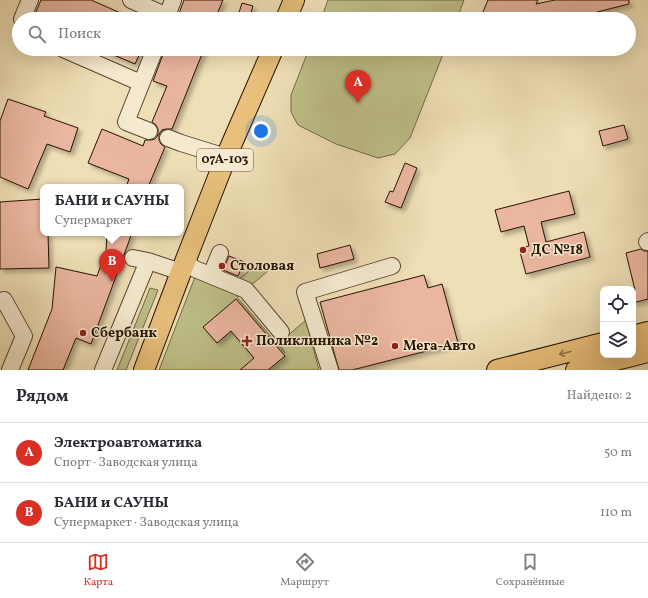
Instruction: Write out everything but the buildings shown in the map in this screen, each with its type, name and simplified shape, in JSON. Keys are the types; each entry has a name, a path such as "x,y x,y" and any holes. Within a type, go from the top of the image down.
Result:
{"main road":[{"path":"289,12 294,0"},
{"name":"07А-103","path":"144,370 226,157 270,56"},
{"path":"636,335 648,332"},
{"path":"497,370 600,344"},
{"path":"576,370 648,352"}],"lane":[{"path":"25,12 30,0"},
{"path":"131,0 155,12"},
{"path":"169,12 173,0"},
{"path":"79,56 142,83"},
{"path":"149,130 126,122 152,56"},
{"path":"168,138 226,157"},
{"path":"211,275 220,253"},
{"path":"133,258 195,269 246,290 281,332"},
{"path":"103,370 148,261"},
{"path":"330,370 305,292 392,266"},
{"path":"4,300 24,336 10,370"}],"green space":[{"path":"328,0 464,0 460,12 324,12"},
{"path":"306,56 442,56 410,138 395,154 378,158 336,144 298,125 291,112 291,95"},
{"path":"261,262 268,271 237,297 285,353 279,343 306,320 319,370 159,370 195,277 236,281"},
{"path":"150,288 158,290 126,370 117,370"}],"place":[{"name":"Электроавтоматика","path":"358,103"},
{"name":"ДС №18","path":"523,250"},
{"name":"Столовая","path":"222,266"},
{"name":"БАНИ и САУНЫ","path":"112,282"},
{"name":"Сбербанк","path":"83,333"},
{"name":"Поликлиника №2","path":"247,341"},
{"name":"Мега-Авто","path":"395,346"}]}
